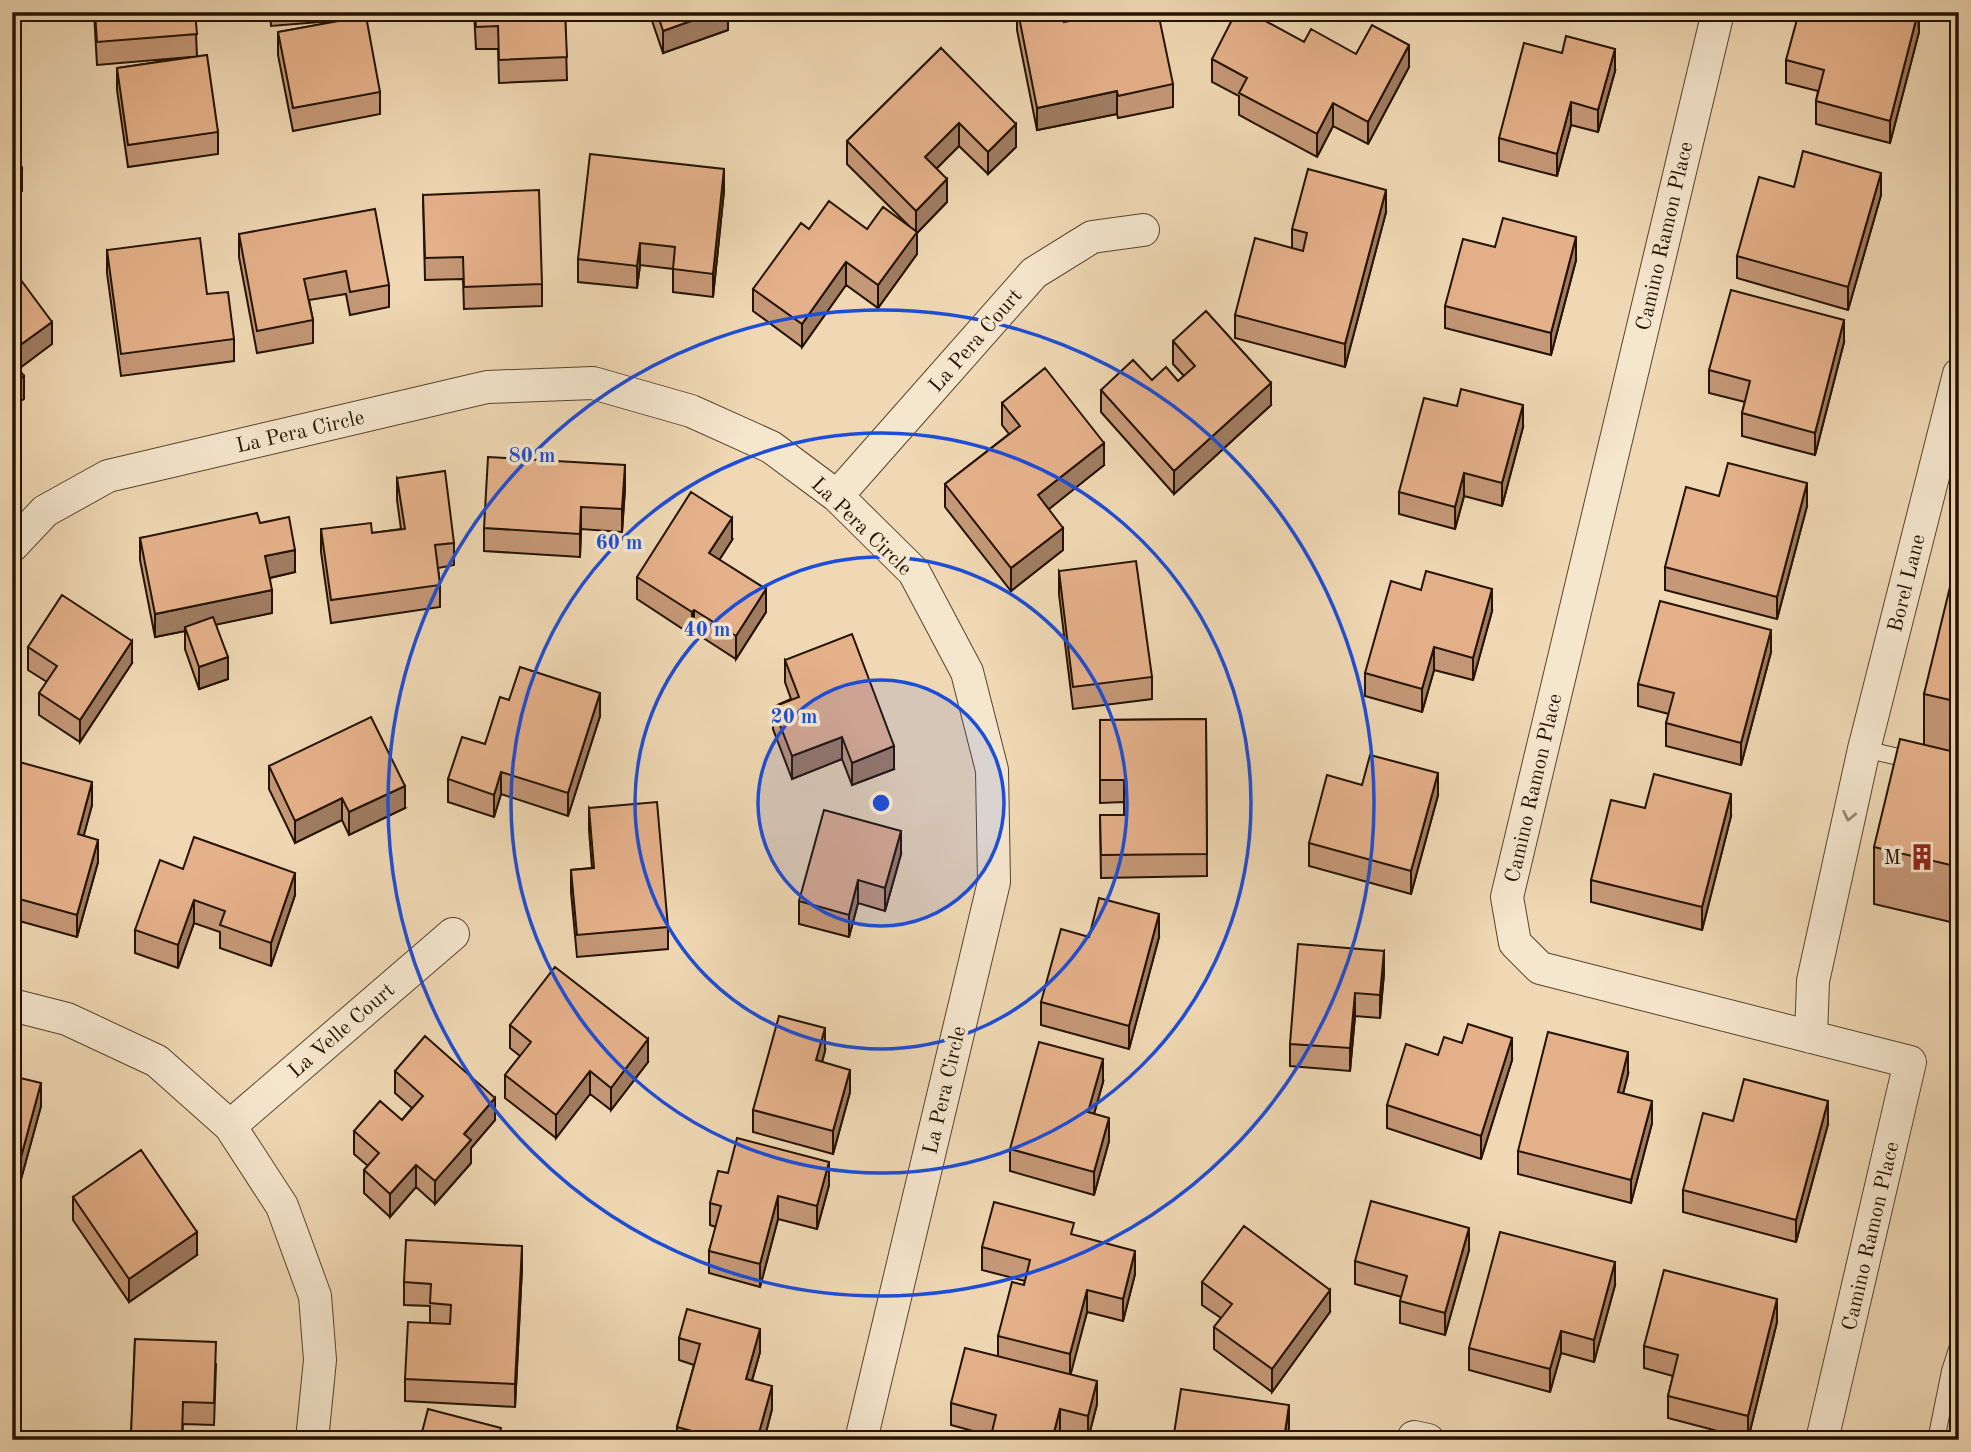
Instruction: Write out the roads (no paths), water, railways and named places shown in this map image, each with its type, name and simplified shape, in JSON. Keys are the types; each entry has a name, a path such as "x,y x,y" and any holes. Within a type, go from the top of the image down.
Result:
{"street":[{"name":"Camino Ramon Place","path":"1718,12 1507,897 1515,943 1541,968 1910,1062 1822,1440"},
{"name":"La Pera Court","path":"837,496 1034,273 1092,237 1143,230"},
{"name":"Borel Lane","path":"1811,1037 1812,981 1864,749 1953,417 1959,374"},
{"name":"La Pera Circle","path":"12,546 45,511 108,476 487,387 593,383 691,411 771,447 837,496 914,572 967,672 992,770 994,882 861,1440"},
{"name":"La Velle Court","path":"230,1126 453,934"},
{"path":"12,1005 67,1019 157,1061 230,1126 282,1206 315,1296 320,1360 312,1440"}],"lane":[{"path":"1864,749 1931,765"},
{"path":"1936,1440 1950,1371 1959,1343"}],"place":[{"name":"M","path":"1922,857"}]}
